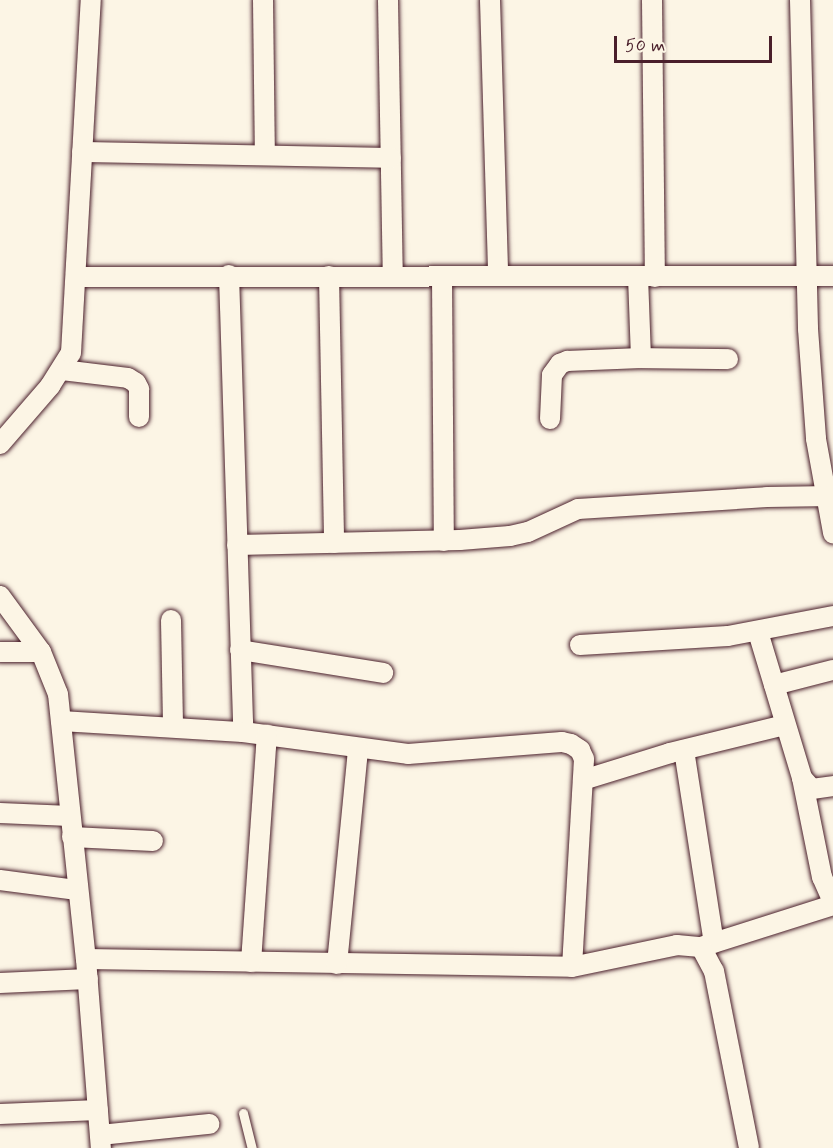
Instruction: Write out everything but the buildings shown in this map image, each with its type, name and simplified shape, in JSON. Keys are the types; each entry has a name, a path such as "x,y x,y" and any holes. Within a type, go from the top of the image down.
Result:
{"street":[{"path":"0,444 62,370 71,353 90,0"},
{"path":"263,0 265,155"},
{"path":"388,0 393,276"},
{"path":"490,0 498,276"},
{"path":"641,358 647,277 652,0"},
{"path":"800,0 807,277 816,439 829,496 833,533"},
{"path":"82,152 392,158"},
{"path":"229,275 243,732"},
{"path":"329,276 334,543"},
{"path":"442,276 444,541"},
{"path":"76,277 833,276"},
{"path":"550,419 552,375 560,364 567,361 641,358 728,359"},
{"path":"62,370 128,378 136,383 139,389 139,417"},
{"path":"237,545 444,541 510,536 528,532 578,509 829,496"},
{"path":"0,596 41,652 58,694 88,979 100,1141 209,1124"},
{"path":"580,645 758,632 833,616"},
{"path":"171,620 172,727"},
{"path":"86,959 572,967 677,945 708,945 833,903 822,877 802,778 758,632"},
{"path":"240,650 383,673"},
{"path":"0,652 41,652"},
{"path":"774,685 833,670"},
{"path":"61,721 243,732 408,754 562,742 580,750 584,759 572,967"},
{"path":"583,780 684,750 785,725"},
{"path":"251,962 267,735"},
{"path":"337,964 358,749"},
{"path":"684,750 708,945 749,1148"},
{"path":"802,778 812,789 833,786"},
{"path":"0,813 70,816"},
{"path":"72,837 153,842"},
{"path":"0,880 77,891"},
{"path":"0,983 88,979"},
{"path":"0,1114 98,1110"}],"lane":[{"path":"243,1113 252,1148"}]}
